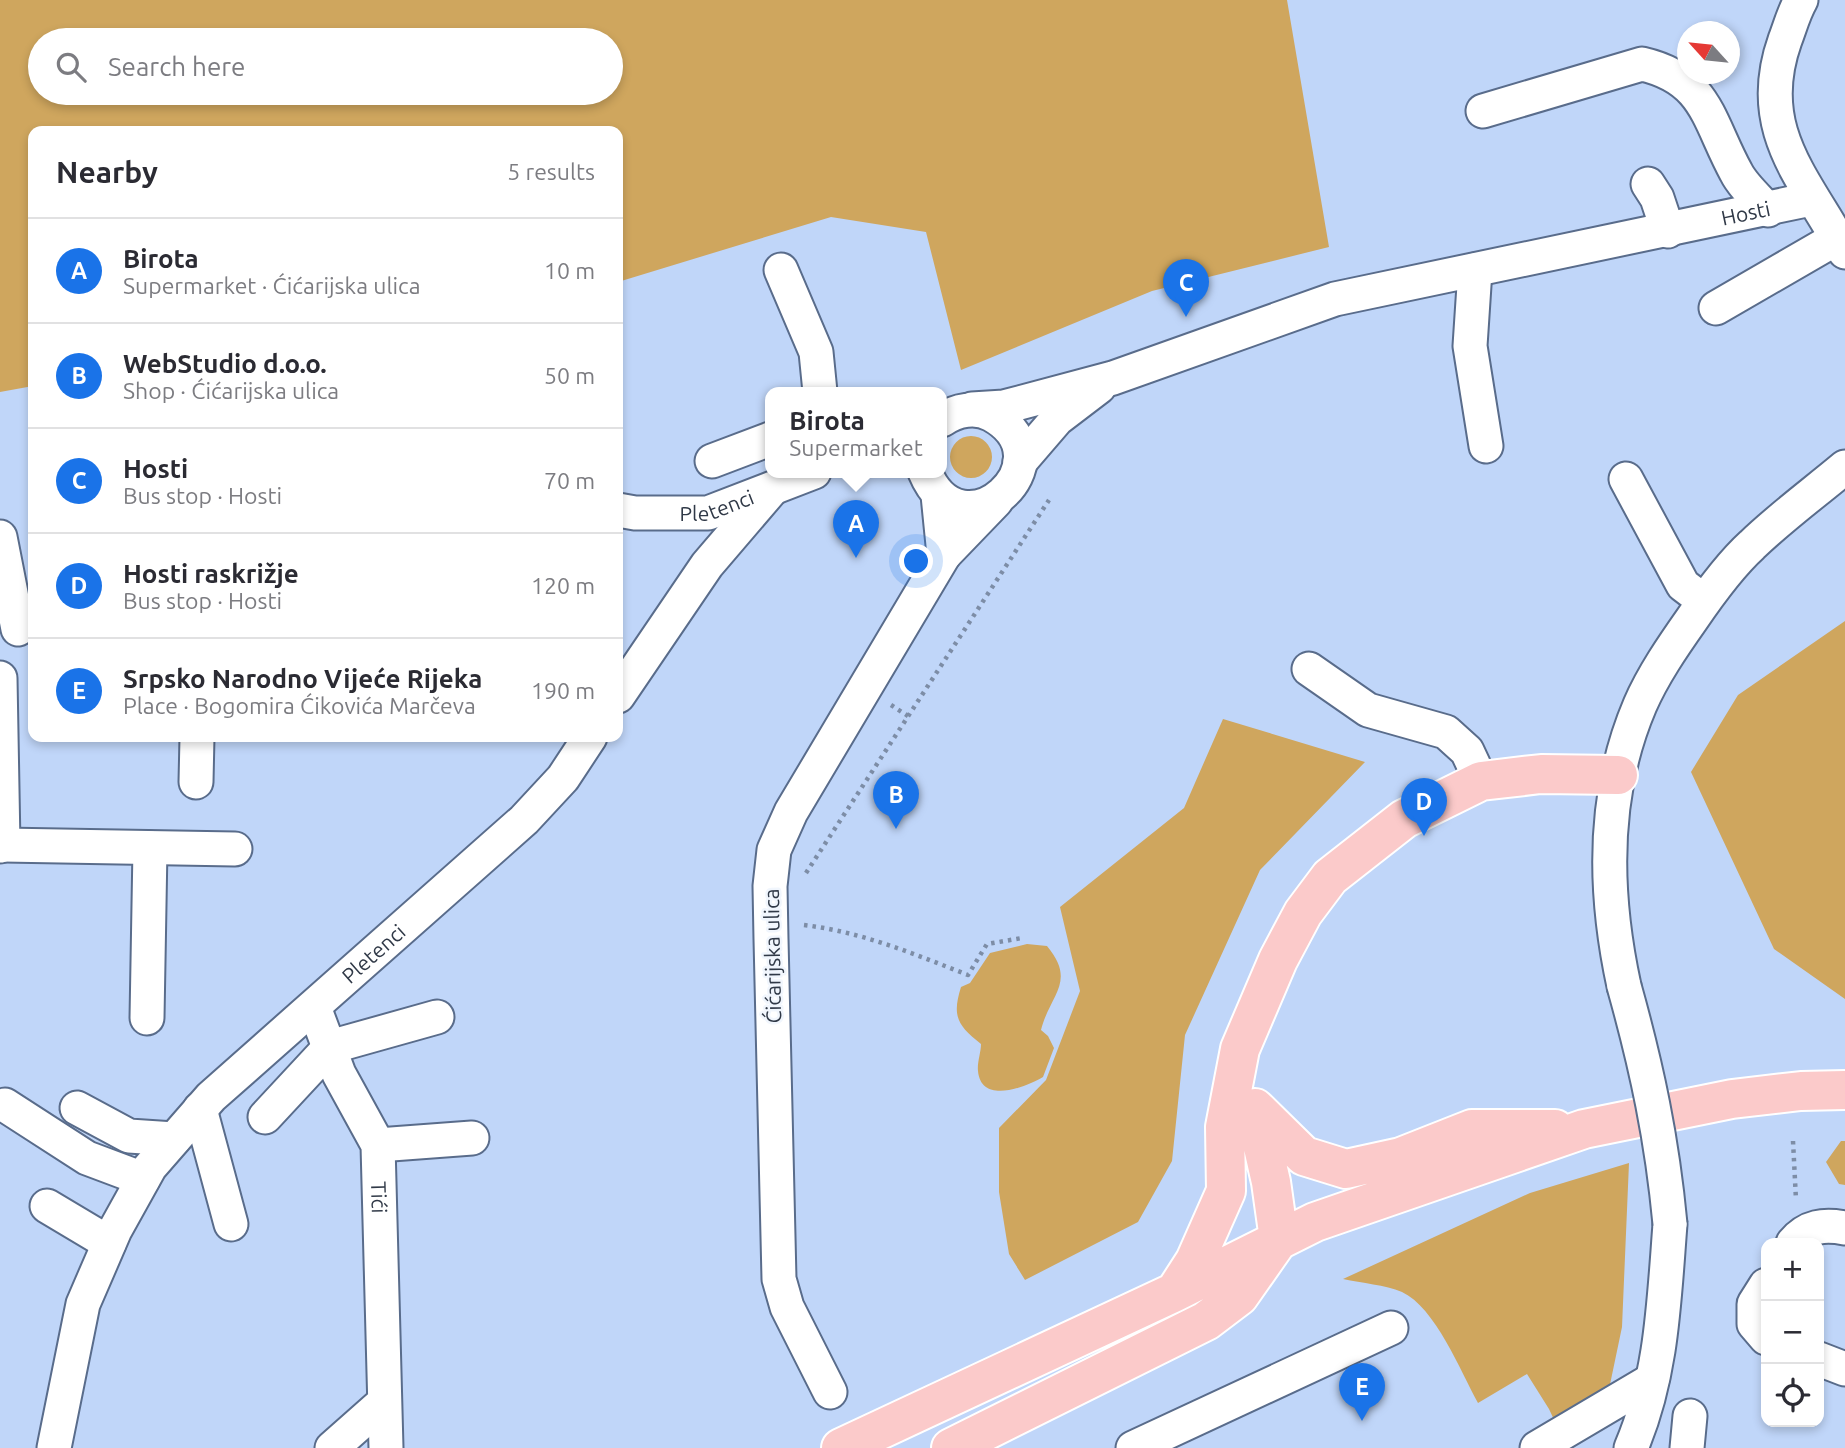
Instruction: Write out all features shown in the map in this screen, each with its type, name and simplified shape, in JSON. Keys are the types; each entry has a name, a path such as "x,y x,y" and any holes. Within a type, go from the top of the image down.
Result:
{"main road":[{"path":"1175,1292 1195,1261 1226,1191 1225,1127 1240,1049 1278,960 1303,913 1330,877 1404,819 1481,781 1541,774 1618,775"},
{"path":"951,1448 1206,1321 1239,1296 1279,1239 1271,1182 1255,1112 1250,1066 1262,999"},
{"path":"841,1448 1175,1292 1314,1222 1584,1129 1732,1099 1801,1091 1845,1090"},
{"path":"1255,1112 1304,1156 1346,1169 1401,1157 1472,1129 1584,1129"},
{"path":"1226,1191 1237,1208 1256,1228 1279,1239"}],"street":[{"path":"1716,308 1841,244 1811,199 1777,127 1774,92 1780,54 1801,0"},
{"path":"1483,111 1642,64 1663,69 1684,82 1703,100 1737,175 1768,209"},
{"path":"1648,184 1657,198 1668,231"},
{"name":"Hosti","path":"957,415 1004,407 1113,378 1335,299 1811,199"},
{"path":"781,270 816,352 820,387"},
{"path":"1475,270 1469,346 1486,446"},
{"name":"Hosti","path":"996,501 1008,491 1020,462 1057,419 1113,378"},
{"path":"957,415 988,412 1002,420 1012,432 1020,462"},
{"path":"712,461 765,441"},
{"path":"1631,1448 1660,1351 1670,1224 1662,1146 1649,1076 1624,986 1608,894 1618,775 1640,705 1670,651 1704,601 1750,546 1845,467"},
{"name":"Pletenci","path":"623,511 708,513 796,478"},
{"name":"Pletenci","path":"623,689 707,565 796,478"},
{"path":"1626,479 1683,585 1704,601"},
{"path":"926,481 951,503 966,508 996,501"},
{"path":"926,481 944,555"},
{"name":"Ćićarijska ulica","path":"830,1392 787,1307 779,1279 770,912 774,850 791,811 944,555 996,501"},
{"path":"0,537 17,629"},
{"path":"1309,668 1368,710 1446,732 1467,751 1481,781"},
{"path":"0,678 1,846 235,849"},
{"path":"196,782 197,742"},
{"name":"Pletenci","path":"147,1173 200,1109 524,820 562,778 587,742"},
{"path":"147,1018 150,848"},
{"name":"Tići","path":"314,1007 339,1074 378,1145 386,1448"},
{"path":"265,1117 330,1047 437,1017"},
{"path":"5,1105 87,1158 147,1173 109,1243 83,1304 54,1448"},
{"path":"77,1108 129,1136 174,1139"},
{"path":"200,1109 231,1224"},
{"path":"378,1145 472,1139"},
{"path":"47,1206 109,1243"},
{"path":"1795,1227 1803,1231 1814,1227 1845,1227"},
{"path":"1761,1293 1754,1304 1754,1324 1761,1332"},
{"path":"1133,1448 1391,1328"},
{"path":"1824,1361 1845,1369"},
{"path":"1537,1448 1653,1380"},
{"path":"332,1448 384,1402"}],"path":[{"path":"801,881 906,714 1048,500"},
{"path":"797,924 850,933 968,975 987,944 1022,938"},
{"path":"1793,1141 1795,1227"}],"shaded area":[{"path":"0,0 1287,0 1329,247 1152,291 961,370 926,232 831,217 623,280 623,126 28,126 28,387 0,392"},
{"path":"971,436 986,442 992,457 986,472 971,478 956,472 950,457 956,442"},
{"path":"1845,621 1845,999 1774,949 1691,772 1738,695"},
{"path":"1223,719 1365,762 1260,870 1185,1035 1172,1161 1138,1222 1025,1280 1009,1254 999,1192 999,1128 1046,1080 1080,991 1060,907 1184,808"},
{"path":"1027,944 1047,946 1060,969 1059,988 1041,1030 1048,1036 1054,1048 1043,1077 1016,1088 995,1090 987,1088 981,1081 978,1068 981,1044 966,1031 959,1019 958,997 961,987 970,983 990,953"},
{"path":"1841,1141 1845,1141 1845,1185 1839,1184 1826,1162"},
{"path":"1629,1163 1622,1327 1603,1418 1564,1441 1549,1409 1527,1374 1478,1403 1446,1342 1414,1300 1402,1292 1343,1279 1530,1193"}],"place":[{"name":"Hosti","path":"1186,317"},
{"name":"Birota","path":"856,558"},
{"name":"WebStudio d.o.o.","path":"896,829"},
{"name":"Hosti raskrižje","path":"1424,836"},
{"name":"Srpsko Narodno Vijeće Rijeka","path":"1362,1421"}]}
